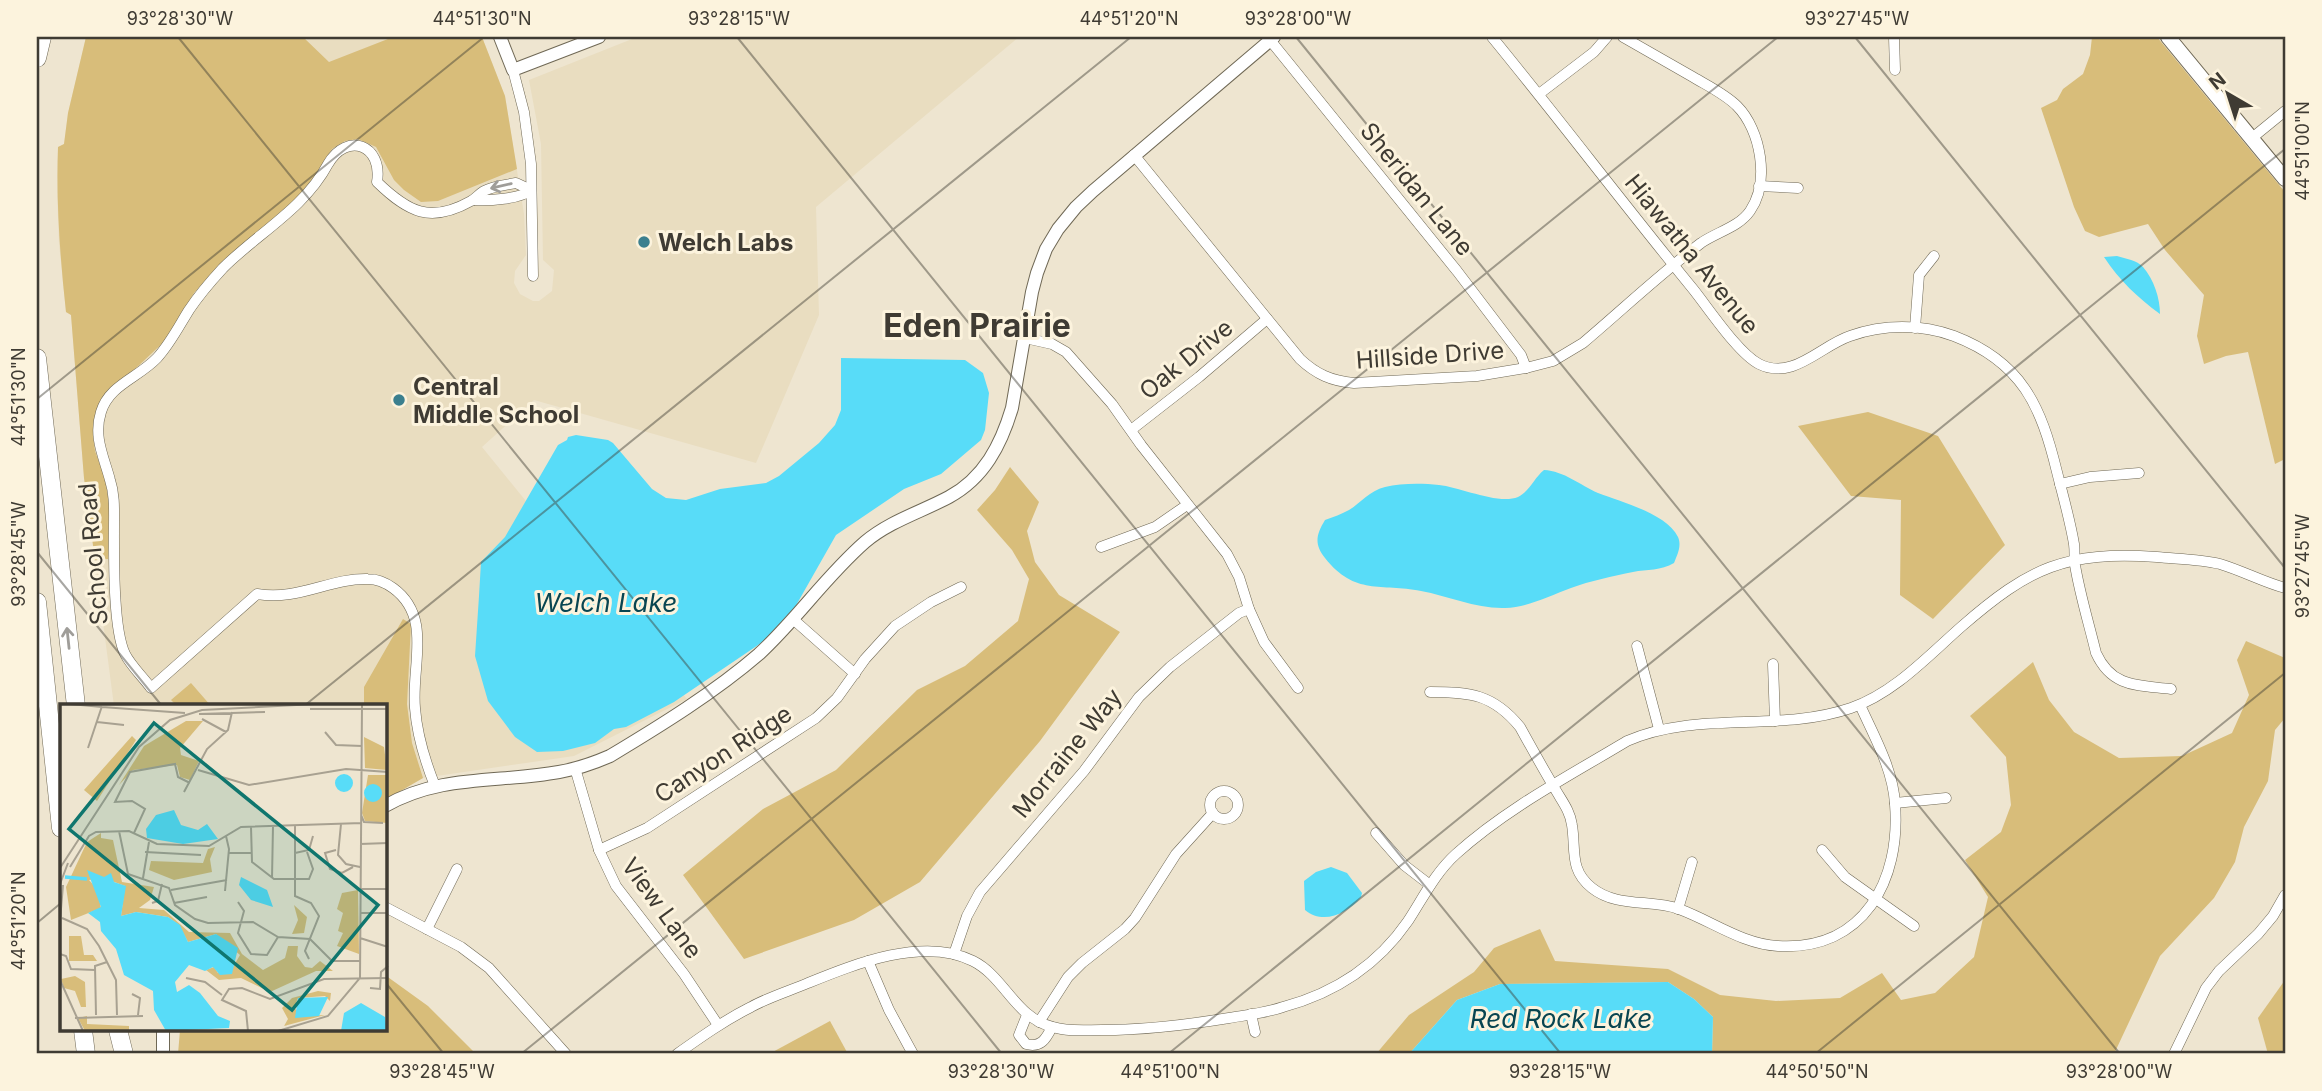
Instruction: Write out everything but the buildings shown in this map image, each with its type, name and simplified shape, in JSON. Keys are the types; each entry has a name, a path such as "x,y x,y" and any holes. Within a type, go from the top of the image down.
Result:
{"highway":[{"path":"37,58 42,37"},
{"path":"37,358 76,704"},
{"path":"37,602 60,819"},
{"path":"83,1032 86,1054"},
{"path":"112,1032 114,1054"},
{"path":"118,1032 124,1054"}],"main road":[{"path":"2168,37 2285,179"}],"street":[{"path":"500,37 513,70 526,125 531,164 533,276"},
{"path":"513,70 599,37"},
{"name":"Hiawatha Avenue","path":"1492,37 1673,265 1743,351 1757,363 1787,369 1850,336 1873,330 1915,328 1945,333 1968,341 2008,368 2033,400 2042,418 2060,484 2096,653 2101,663 2116,679 2127,684 2171,689"},
{"path":"1539,94 1594,52 1607,37"},
{"path":"1623,37 1722,94 1742,111 1755,132 1760,148 1759,186 1798,188"},
{"path":"1895,37 1895,70"},
{"path":"387,805 404,796 445,783 555,773 610,756 682,710 750,661 794,620 866,542 892,525 949,497 976,476 999,446 1012,408 1032,292 1041,262 1053,237 1076,207 1272,38"},
{"name":"Sheridan Lane","path":"1272,38 1457,271 1521,355 1526,368"},
{"path":"2252,138 2285,111"},
{"name":"School Road","path":"435,786 421,745 415,708 417,622 407,600 379,581 369,579 343,582 295,595 257,594 151,688 125,655 122,643 116,583 114,507 111,482 98,441 100,413 107,398 118,387 155,360 166,347 209,284 232,260 307,196 342,147 352,145 368,150 374,156 379,172 377,182 391,196 419,213 433,215 454,209 474,200 483,191 516,183 531,190"},
{"name":"Hillside Drive","path":"1134,155 1310,368 1328,379 1354,383 1477,376 1553,361 1583,343 1673,265 1715,234 1741,220 1750,211 1759,186"},
{"path":"1915,328 1919,275 1934,256"},
{"name":"Oak Drive","path":"1131,430 1267,319"},
{"path":"1025,338 1052,344 1066,352 1100,388 1227,554 1239,577 1249,609 1264,642 1298,688"},
{"path":"2060,484 2090,477 2139,473"},
{"path":"1101,547 1155,527 1187,505"},
{"path":"677,1054 753,1005 868,961 926,951 954,954 974,962 990,972 1027,1015 1052,1027 1074,1030 1158,1029 1251,1014 1304,1001 1352,978 1373,962 1391,943 1430,885 1455,855 1517,808 1627,741 1659,729 1825,715 1860,705 1906,676 2012,586 2035,573 2075,559 2127,555 2202,561 2220,564 2285,588"},
{"name":"Canyon Ridge","path":"599,850 647,828 803,727 837,698 872,650 895,626 931,602 961,587"},
{"name":"Morraine Way","path":"954,954 967,915 981,891 1084,771 1139,696 1238,612 1249,609"},
{"path":"794,620 855,674"},
{"path":"1637,646 1659,729"},
{"path":"1773,664 1775,720"},
{"path":"1430,692 1475,695 1501,707 1520,727 1570,816 1576,865 1591,887 1604,896 1618,900 1678,909 1760,944 1779,946 1820,941 1856,922 1876,900 1893,860 1895,803 1885,763 1860,705"},
{"name":"View Lane","path":"575,768 599,850 616,886 684,974 718,1026"},
{"path":"1895,803 1946,798"},
{"path":"1039,1022 1054,995 1075,970 1135,918 1176,854 1213,813"},
{"path":"1376,833 1404,865 1430,885"},
{"path":"1822,850 1844,877 1913,926"},
{"path":"1678,909 1692,862"},
{"path":"427,929 457,869"},
{"path":"2174,1054 2206,988 2219,971 2258,934 2285,895"},
{"path":"387,908 461,947 489,968 566,1054"},
{"path":"868,961 889,1010 913,1054"},
{"path":"1251,1014 1255,1032"},
{"path":"1027,1015 1019,1035 1026,1044 1036,1046 1042,1043 1052,1027"},
{"path":"163,1032 163,1054"}],"shaded area":[{"path":"86,37 303,37 307,40 305,37 482,37 505,96 524,214 526,255 515,271 514,283 520,294 539,301 552,291 554,270 543,260 541,144 529,80 637,37 1019,37 816,207 819,315 756,463 534,400 482,447 687,699 574,756 423,778 387,799 387,704 114,704 84,478 71,315 66,312 59,243 58,147 64,144 68,113"},
{"path":"86,37 303,37 329,62 393,37 482,37 505,96 517,169 438,201 421,202 394,180 376,147 358,139 345,141 332,149 305,191 218,266 194,293 167,339 113,385 102,398 94,419 93,435 109,503 108,559 95,560 84,478 71,315 66,312 58,189 58,147 64,144 68,113"},
{"path":"2092,37 2157,37 2285,192 2285,459 2275,464 2248,352 2204,364 2197,336 2204,295 2165,250 2148,224 2099,237 2085,231 2074,207 2041,108 2057,100 2063,89 2083,74 2090,55"},
{"path":"1868,412 1938,436 2005,545 1933,619 1900,595 1901,500 1851,496 1798,426"},
{"path":"1010,467 1039,502 1027,531 1035,562 1059,595 1120,632 1040,741 920,882 854,920 744,959 683,875 763,809 836,770 917,690 965,666 1018,621 1029,579 1012,550 977,510 995,490"},
{"path":"403,619 411,624 407,704 412,743 423,778 387,799 387,704 364,704 364,687"},
{"path":"2246,641 2285,658 2285,718 2275,730 2268,781 2244,827 2235,862 2214,898 2160,956 2114,1054 1712,1054 1713,1017 1694,999 1668,982 1500,984 1457,1000 1409,1054 1376,1054 1409,1015 1474,972 1494,948 1540,929 1555,961 1668,969 1720,995 1776,1001 1840,998 1882,973 1901,1000 1935,993 1974,957 1988,897 1965,860 2001,832 2011,805 2006,757 1970,716 2033,662 2049,700 2074,732 2119,758 2182,756 2232,733 2249,695 2237,660"},
{"path":"191,683 209,704 175,704 171,700"},
{"path":"387,976 428,1006 476,1054 178,1054 180,1032 387,1032"},
{"path":"2285,980 2285,1054 2268,1054 2258,1018"},
{"path":"830,1021 848,1054 769,1054"}],"water":[{"path":"2117,256 2138,263 2147,272 2156,289 2160,314 2129,288 2104,257"},
{"name":"Welch Lake","path":"841,358 965,360 983,373 989,393 985,430 981,440 941,474 904,489 836,535 794,609 776,633 674,702 626,727 614,729 595,743 563,751 537,752 515,737 488,701 475,656 481,562 505,537 558,445 568,437 576,435 608,440 652,489 666,498 686,500 720,489 766,483 779,476 819,443 835,425 841,410"},
{"path":"1544,470 1565,476 1664,521 1679,540 1679,550 1674,563 1659,569 1578,585 1522,606 1494,608 1421,591 1358,583 1336,570 1319,548 1318,535 1325,520 1349,510 1379,489 1405,484 1432,484 1510,499 1522,494"},
{"path":"1331,867 1347,873 1362,893 1355,903 1342,913 1319,917 1305,910 1304,881 1316,872"},
{"name":"Red Rock Lake","path":"1668,982 1694,999 1713,1017 1712,1054 1409,1054 1457,1000 1500,984"}],"place":[{"name":"Welch Labs","path":"644,242"},
{"name":"Central Middle School","path":"399,400"}],"district":[{"name":"Eden Prairie","path":"977,325"}]}
